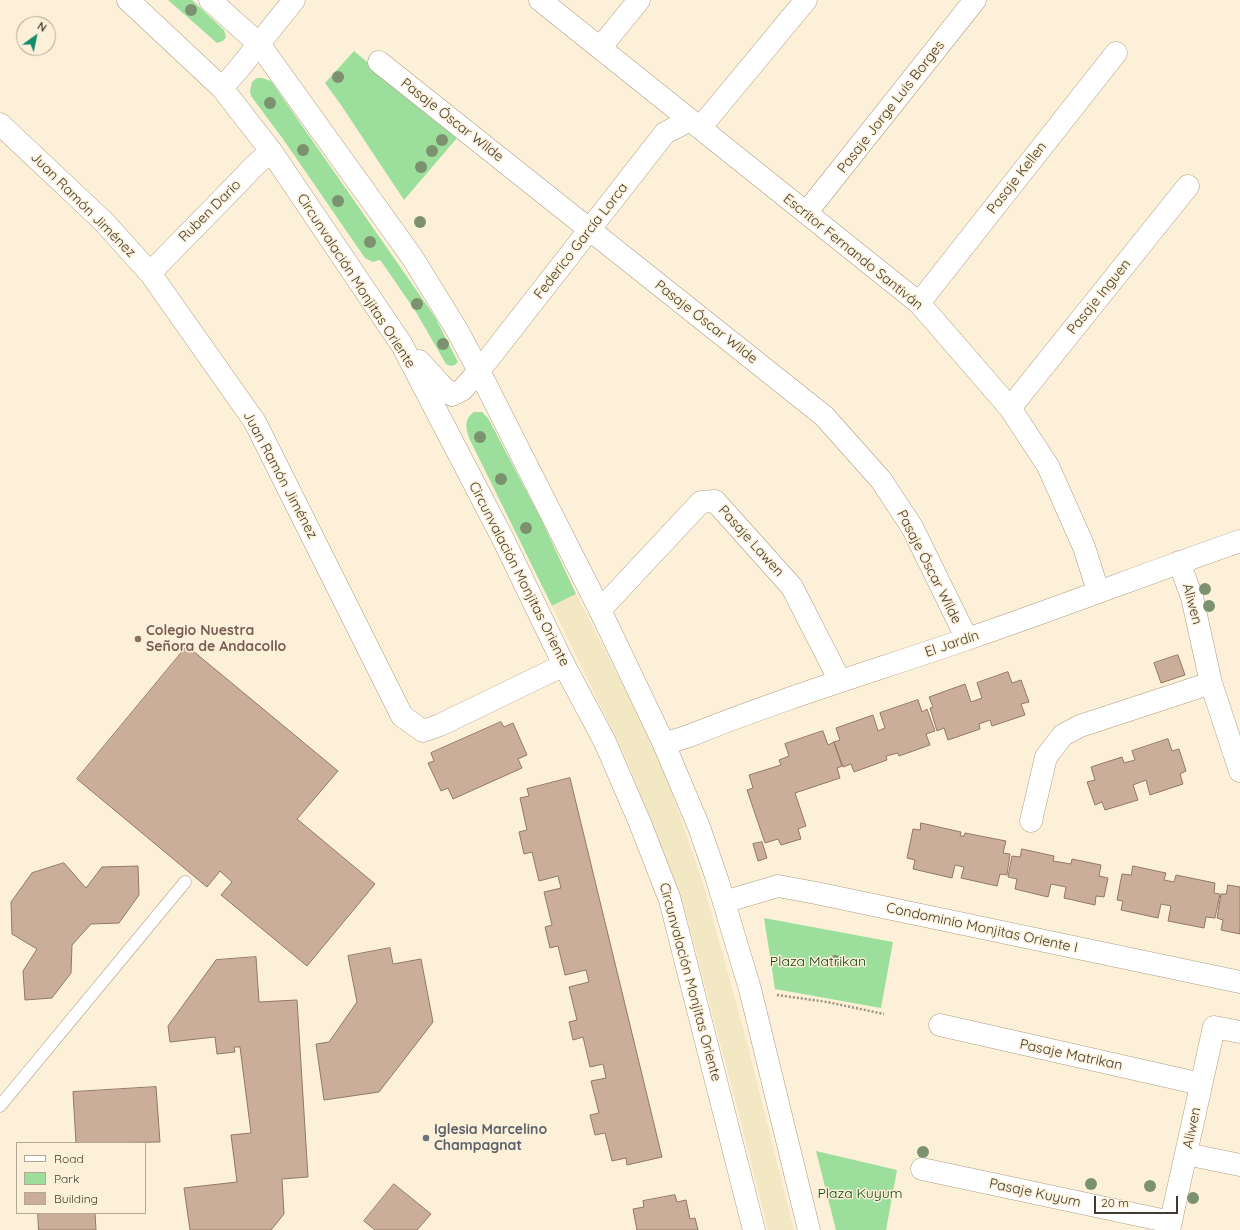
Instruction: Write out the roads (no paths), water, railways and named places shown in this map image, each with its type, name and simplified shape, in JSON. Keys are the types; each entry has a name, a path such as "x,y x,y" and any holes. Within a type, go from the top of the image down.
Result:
{"street":[{"name":"Circunvalación Monjitas Oriente","path":"128,0 222,88 272,151 402,346 503,539 564,665 605,742 640,823 670,900 754,1230"},
{"path":"210,0 259,44 412,257 457,330 479,370 600,610 664,744 699,827 724,902 750,989 809,1230"},
{"path":"222,88 294,0"},
{"name":"Escritor Fernando Santiván","path":"540,0 919,303 1010,408 1048,466 1084,548 1098,591"},
{"path":"600,48 639,0"},
{"path":"695,124 806,0"},
{"name":"Pasaje Jorge Luis Borges","path":"806,213 975,0"},
{"name":"Pasaje Kellen","path":"919,303 1116,53"},
{"name":"Pasaje Óscar Wilde","path":"378,62 824,416 881,480 912,527 967,639"},
{"name":"Juan Ramón Jiménez","path":"0,124 103,221 150,273 255,422 402,716 423,731 564,665"},
{"name":"Federico García Lorca","path":"402,346 422,363 440,384 452,395 462,390 665,133 695,124"},
{"name":"Ruben Dario","path":"150,273 253,167 272,151"},
{"name":"Pasaje Inguen","path":"1010,408 1188,186"},
{"name":"Pasaje Lawen","path":"600,610 701,502 715,501 792,587 840,681"},
{"name":"El Jardín","path":"664,744 840,681 967,639 1240,541"},
{"name":"Aliwen","path":"1179,562 1192,597 1211,684"},
{"path":"1031,820 1046,757 1063,735 1080,726 1211,684 1236,744 1240,770"},
{"name":"Condominio Monjitas Oriente I","path":"724,902 778,886 1240,982"},
{"name":"Pasaje Matrikan","path":"940,1026 1201,1084"},
{"name":"Aliwen","path":"1170,1226 1214,1027 1240,1032"},
{"path":"1186,1154 1240,1165"},
{"name":"Pasaje Kuyum","path":"922,1169 1170,1226"}],"lane":[{"path":"0,1106 185,882"}],"place":[{"name":"Colegio Nuestra Señora de Andacollo","path":"138,639"},
{"name":"Iglesia Marcelino Champagnat","path":"426,1138"}],"park label":[{"name":"Plaza Matrikan","path":"818,962"},
{"name":"Plaza Kuyum","path":"860,1194"}]}
